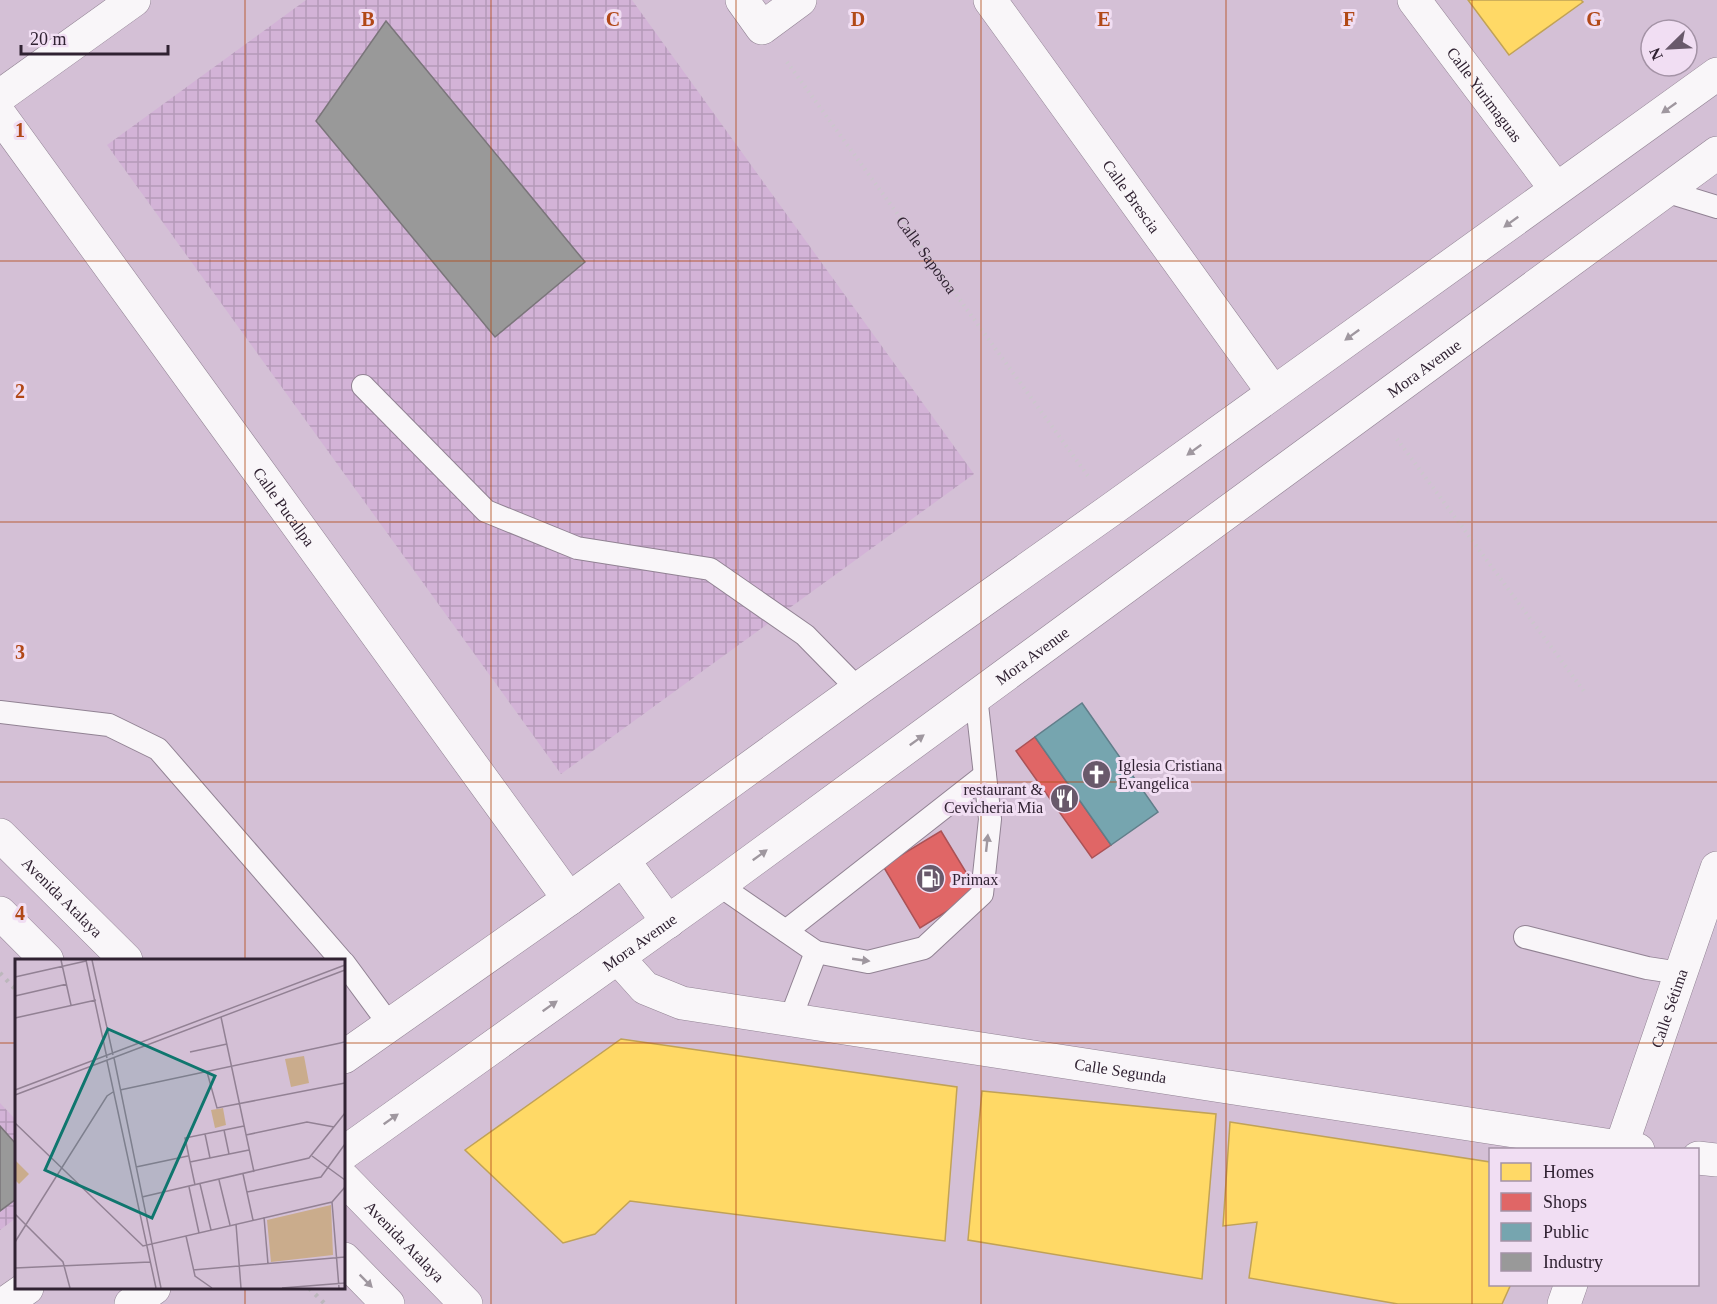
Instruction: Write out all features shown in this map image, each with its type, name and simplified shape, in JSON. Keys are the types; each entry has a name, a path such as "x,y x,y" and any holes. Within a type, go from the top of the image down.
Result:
{"main road":[{"path":"0,96 134,0"},
{"path":"742,0 762,28 800,0"},
{"name":"Calle Brescia","path":"990,0 1273,392"},
{"name":"Calle Yurimaguas","path":"1414,0 1556,189"},
{"path":"345,1056 569,899 858,689 1717,74"},
{"name":"Calle Pucallpa","path":"0,115 569,899"},
{"name":"Mora Avenue","path":"345,1152 719,885 1717,153"},
{"name":"Avenida Atalaya","path":"0,835 125,959"},
{"path":"623,860 668,922"},
{"name":"Calle Sétima","path":"1627,1148 1680,973 1717,868"},
{"path":"0,913 46,959"},
{"name":"Calle Segunda","path":"618,958 645,988 682,1003 1621,1148"},
{"path":"1699,1158 1717,1161"},
{"name":"Avenida Atalaya","path":"345,1180 466,1304"},
{"path":"345,1260 388,1304"},
{"path":"1564,1304 1570,1286"},
{"path":"4,1304 24,1289"},
{"path":"131,1304 151,1289"}],"lane":[{"path":"1665,191 1717,207"},
{"path":"363,386 486,511 577,548 710,568 805,635 858,689"},
{"path":"719,885 816,952 868,962 924,948 982,894 990,819 976,696"},
{"path":"0,712 109,725 158,749 339,959"},
{"path":"786,931 986,775"},
{"path":"1525,937 1647,968 1680,973"},
{"path":"790,1020 816,952"},
{"path":"345,966 389,1024"}],"path":[{"name":"Calle Saposoa","path":"762,28 1112,509"},
{"path":"1372,406 1586,694"}],"shaded area":[{"path":"306,0 632,0 974,474 561,774 107,145"},
{"path":"0,1103 15,1119 15,1219 0,1230"}],"building: Homes":[{"path":"1468,0 1581,0 1583,2 1509,55"},
{"path":"621,1039 957,1087 945,1241 630,1201 595,1234 563,1243 465,1150"},
{"path":"982,1091 1216,1114 1202,1279 968,1240"},
{"path":"1230,1122 1489,1162 1489,1286 1510,1286 1502,1304 1398,1304 1249,1278 1257,1222 1223,1226"}],"building: Shops":[{"name":"restaurant & Cevicheria Mia","path":"1035,737 1111,845 1092,858 1016,751"},
{"name":"Primax","path":"941,831 978,892 920,928 883,866"}],"building: Public":[{"name":"Iglesia Cristiana Evangelica","path":"1082,703 1158,812 1111,845 1035,737"}],"building: Industry":[{"path":"386,21 585,262 495,337 316,121"},
{"path":"0,1126 15,1143 15,1200 0,1211"}],"railway":[{"path":"0,973 15,989"},
{"path":"310,1289 325,1304"}],"place":[{"name":"Iglesia Cristiana Evangelica","path":"1097,774"},
{"name":"restaurant & Cevicheria Mia","path":"1064,798"},
{"name":"Primax","path":"931,879"}]}
